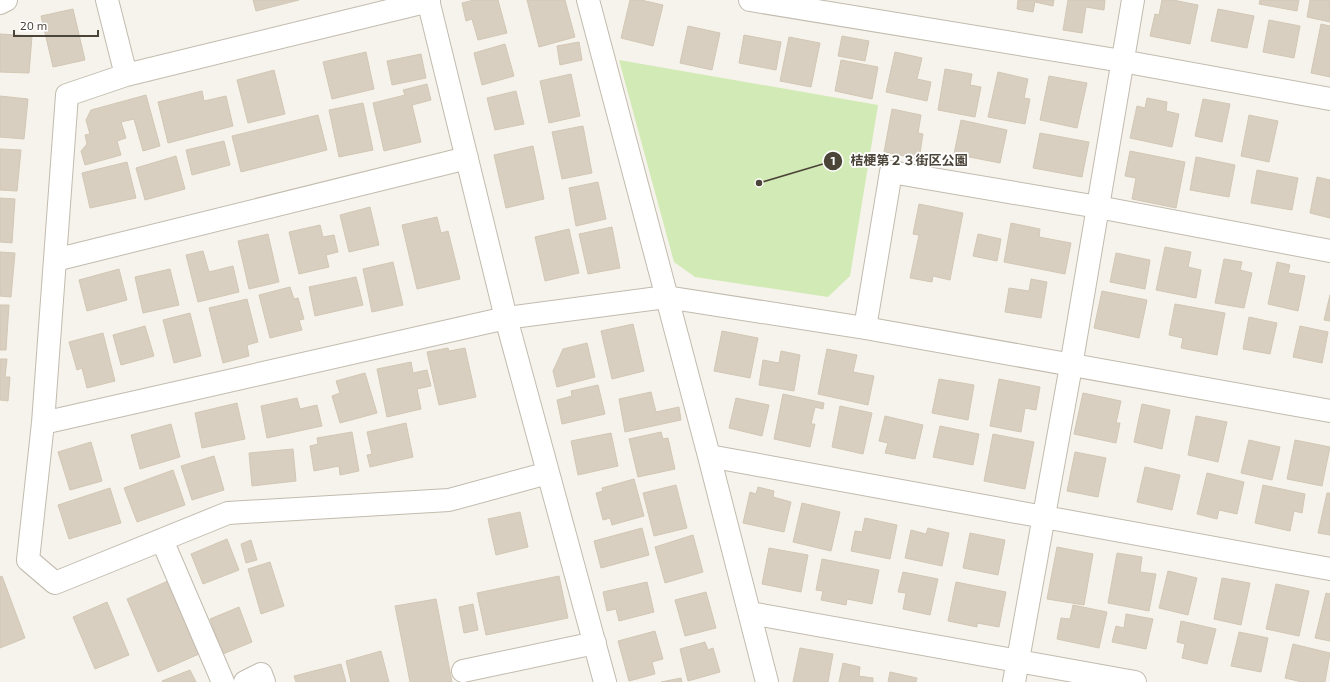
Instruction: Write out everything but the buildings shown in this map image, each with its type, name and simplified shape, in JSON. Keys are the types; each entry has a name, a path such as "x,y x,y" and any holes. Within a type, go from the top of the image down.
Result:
{"street":[{"path":"0,3 6,0"},
{"path":"107,0 126,75"},
{"path":"588,0 709,456 767,682"},
{"path":"750,0 1122,61 1330,99"},
{"path":"1014,682 1071,366 1133,0"},
{"path":"548,473 449,500 228,513 55,583 28,560 43,423 67,95 126,75 428,1 506,318 605,682"},
{"path":"54,260 467,158"},
{"path":"865,328 891,172 1098,207 1330,251"},
{"path":"43,423 506,318 666,297 865,328 1071,366 1330,411"},
{"path":"709,456 1330,569"},
{"path":"162,540 223,682"},
{"path":"750,613 1135,682"},
{"path":"463,671 595,643"},
{"path":"244,682 261,674 264,682"}],"green space":[{"path":"619,60 878,105 850,276 828,297 695,277 674,262"}],"place":[{"name":"桔梗第２３街区公園","path":"759,183"}]}
